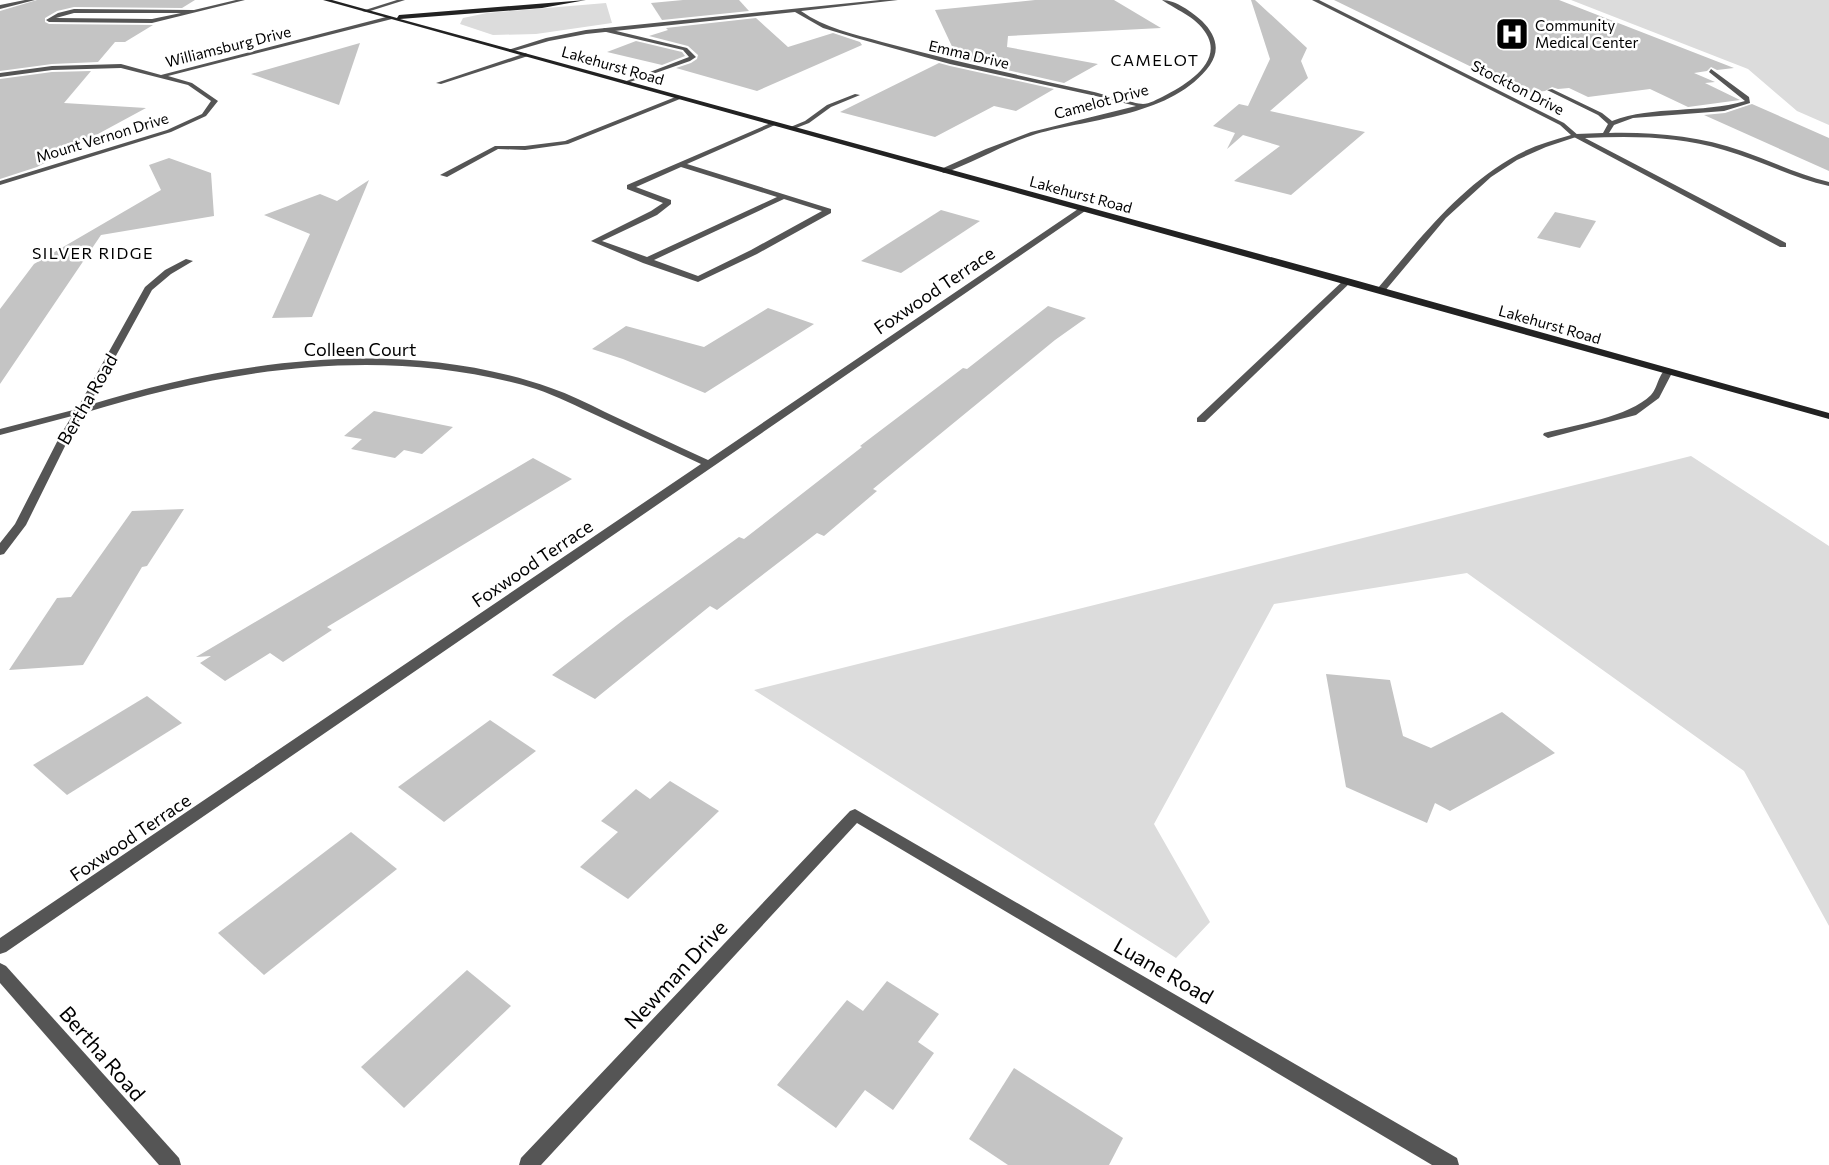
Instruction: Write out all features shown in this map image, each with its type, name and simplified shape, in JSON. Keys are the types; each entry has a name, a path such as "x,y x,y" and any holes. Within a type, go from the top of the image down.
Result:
{"main road":[{"name":"Lakehurst Road","path":"328,0 1829,416"},
{"path":"390,18 583,0"},
{"path":"439,30 443,20 457,12"}],"street":[{"path":"0,7 32,0"},
{"path":"195,12 81,10 60,14 49,20 152,21 195,12 243,0"},
{"path":"365,11 402,0"},
{"path":"511,50 561,36 604,30 895,0"},
{"name":"Camelot Drive","path":"944,171 1033,133 1141,106 1184,88 1200,75 1212,57 1213,46 1207,30 1190,14 1165,0"},
{"name":"Stockton Drive","path":"1315,0 1562,124 1576,136"},
{"name":"Emma Drive","path":"796,10 813,22 828,28 912,52 996,73 1091,92 1141,106"},
{"name":"Williamsburg Drive","path":"0,75 62,67 121,66 160,76 390,18"},
{"path":"604,30 685,49 693,57 626,83"},
{"path":"439,83 526,55"},
{"path":"1605,135 1611,124 1632,116 1724,109 1748,102 1747,98 1711,71"},
{"name":"Mount Vernon Drive","path":"0,183 169,131 204,115 215,101 190,84 160,76"},
{"path":"1550,90 1600,114 1611,124"},
{"path":"792,128 807,122 829,106 857,95"},
{"path":"444,175 497,147 525,148 566,143 678,98"},
{"path":"682,165 828,211 754,252 698,279 595,241 654,213 668,202 630,187 773,124"},
{"path":"1576,136 1673,138 1708,143 1741,153 1803,179 1829,184"},
{"path":"1576,136 1783,245"},
{"name":"Stockton Drive","path":"1381,290 1449,209 1481,180 1529,150 1576,136"},
{"path":"646,261 783,197"},
{"name":"Foxwood Terrace","path":"0,947 1084,209"},
{"name":"Bertha Road","path":"0,551 20,525 66,434 82,410 148,290 168,272 189,261"},
{"path":"1201,420 1348,281"},
{"name":"Colleen Court","path":"0,432 52,421 150,390 238,372 344,363 431,366 486,373 540,387 709,464"},
{"path":"1548,435 1632,413 1656,396 1668,371"},
{"name":"Newman Drive","path":"528,1165 855,815"},
{"name":"Luane Road","path":"855,815 1450,1165"},
{"name":"Bertha Road","path":"0,971 172,1165"}],"shaded area":[{"path":"1571,0 1829,0 1829,125 1797,111 1748,69"},
{"path":"606,3 612,23 536,34 493,35 460,24 463,18 487,13"},
{"path":"1691,456 1829,546 1829,926 1744,771 1467,573 1274,604 1154,824 1210,922 1176,958 754,690"}],"building":[{"path":"37,0 195,0 182,8 74,7 57,11 45,18 45,22 49,24 153,25 125,42 115,42 98,62 52,64 0,71 0,11"},
{"path":"683,0 739,0 749,11 662,20 651,3"},
{"path":"1035,0 1114,0 1161,28 1008,36 1007,47 1098,64 1064,83 951,57 956,55 935,10"},
{"path":"1251,0 1255,0 1307,48 1301,61 1308,78 1270,111 1365,132 1291,195 1234,181 1280,146 1243,135 1227,149 1235,133 1213,126 1239,104 1248,106 1270,59"},
{"name":"Community Medical Center","path":"1334,0 1559,0 1734,68 1717,70 1711,67 1707,71 1694,73 1715,82 1705,83 1740,100 1688,107 1650,89 1588,97 1569,88 1552,87 1545,91 1525,93"},
{"path":"756,18 788,47 833,33 860,42 862,45 757,91 676,68 691,63 697,59 698,55 688,46 649,36 668,30 666,28"},
{"path":"636,41 682,52 685,56 662,65 607,52"},
{"path":"360,43 339,105 251,74"},
{"path":"939,63 1054,89 1016,111 994,106 935,137 840,112"},
{"path":"91,71 64,103 146,108 37,167 0,179 0,79 52,72"},
{"path":"1752,104 1829,138 1829,171 1704,115 1725,113"},
{"path":"169,158 211,173 214,216 101,235 0,384 0,309 34,264 161,190 149,165"},
{"path":"369,180 312,317 272,318 310,234 264,215 320,194 337,201"},
{"path":"941,210 980,221 901,273 861,261"},
{"path":"1555,212 1596,221 1580,248 1537,238"},
{"path":"1048,306 1086,318 1055,340 873,489 877,491 824,536 817,533 717,610 710,606 595,699 552,675 626,618 739,537 744,539 862,447 860,446 963,368 967,369"},
{"path":"768,308 814,324 705,393 623,359 592,349 626,326 704,347"},
{"path":"374,411 453,427 422,454 404,450 395,458 351,449 362,439 344,436"},
{"path":"533,458 572,479 327,627 332,630 283,662 270,653 225,681 200,663 211,656 196,657"},
{"path":"184,509 147,566 142,567 83,665 9,670 57,598 71,597 132,511"},
{"path":"1326,674 1390,680 1403,736 1431,748 1502,712 1555,753 1450,811 1435,803 1427,823 1346,787"},
{"path":"147,696 182,723 67,795 33,765"},
{"path":"490,720 536,751 444,822 398,787"},
{"path":"670,781 719,811 628,899 580,867 618,832 601,821 636,789 650,799"},
{"path":"351,832 397,869 264,975 218,933"},
{"path":"467,970 511,1006 404,1108 361,1067"},
{"path":"887,981 939,1014 918,1042 934,1053 893,1110 865,1090 836,1128 777,1085 847,1000 863,1011"},
{"path":"1014,1068 1123,1138 1109,1165 1008,1165 969,1139"}],"place":[{"name":"Community Medical Center","path":"1512,34"}],"district":[{"name":"CAMELOT","path":"1155,59"},
{"name":"SILVER RIDGE","path":"93,252"}]}
